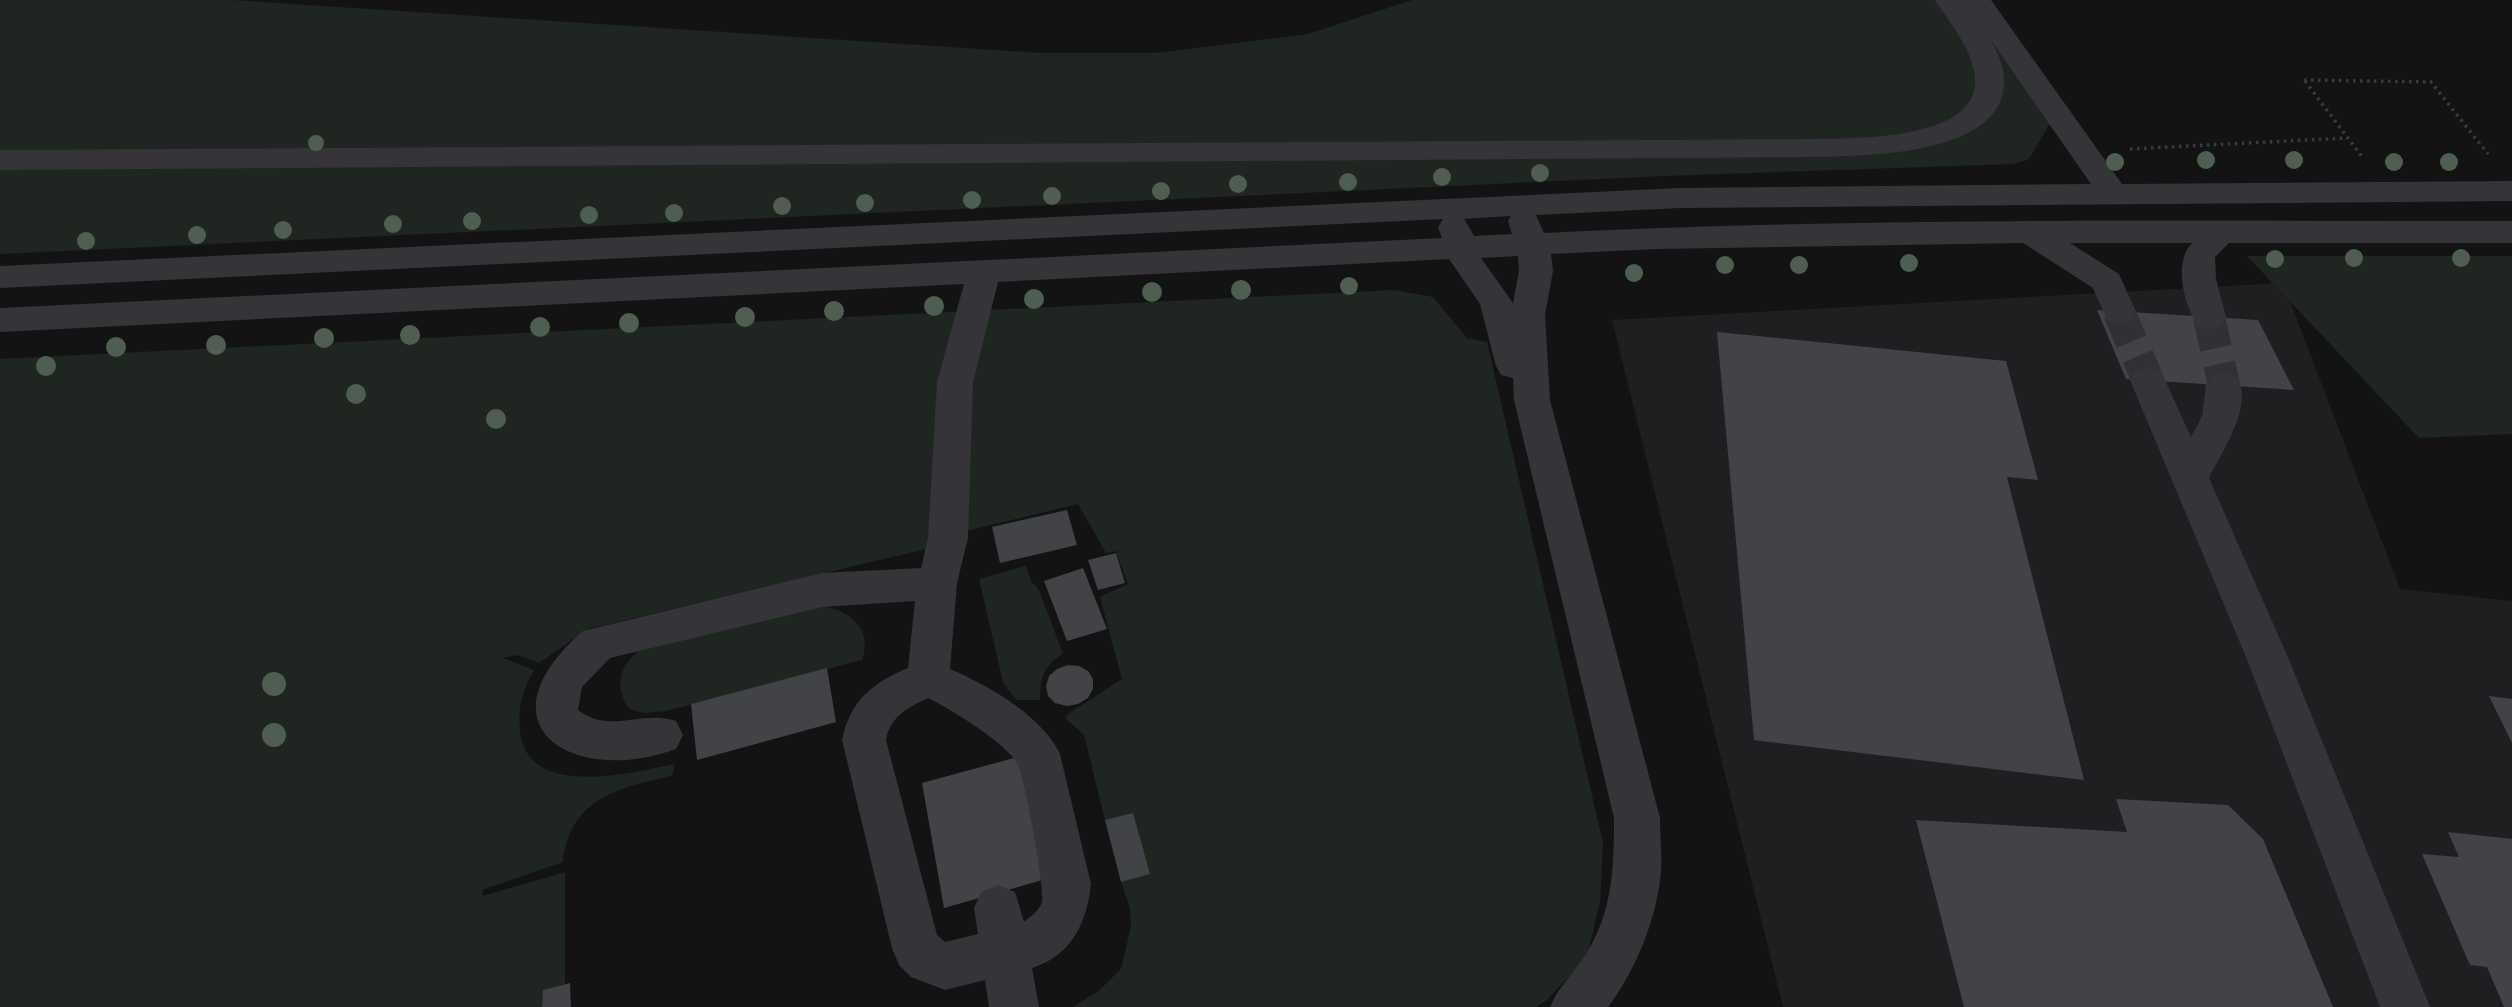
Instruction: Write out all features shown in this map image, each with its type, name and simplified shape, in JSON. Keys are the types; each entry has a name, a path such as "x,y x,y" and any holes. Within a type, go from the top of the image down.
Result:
{"street":[{"path":"0,160 1810,148 1875,145 1928,138 1947,132 1976,115 1985,104 1990,92 1987,66 1949,0"},
{"path":"1977,0 2112,193"},
{"path":"0,277 1759,195 2390,193 2504,178"},
{"path":"1519,206 1533,245 1536,271 1528,315 1532,400 1637,818 1637,880 1619,943 1584,999 1575,1007"},
{"path":"1449,208 1460,247 1476,276 1496,302 1513,362 1532,400"},
{"path":"2030,232 2113,297 2154,233"},
{"path":"0,320 1460,247 1767,235 2512,232"},
{"path":"2209,317 2199,279 2199,255 2220,233"},
{"path":"928,680 937,583 948,538 955,382 984,271"},
{"path":"2148,380 2269,662 2405,1007"},
{"path":"2190,478 2220,416 2224,385"},
{"path":"661,736 616,741 580,738 557,719 556,697 571,668 598,643 822,590 937,583"},
{"path":"928,680 965,695 1001,720 1038,754 1067,884 1065,906 1055,928 1035,944 1001,931 945,966 928,960 916,948 864,740 865,724 874,709 902,690 928,680"},
{"path":"1001,931 1014,1007"}],"path":[{"path":"2390,193 2304,80 2431,82 2504,178"},
{"path":"2084,152 2347,138"}],"shaded area":[{"path":"0,0 232,0 1041,53 1156,53 1308,34 1412,0 1972,0 2055,115 2029,159 2014,164 1665,176 0,254"},
{"path":"2247,256 2512,256 2512,434 2419,438"},
{"path":"2283,283 2400,589 2512,601 2512,1007 1783,1007 1612,320"},
{"path":"1394,290 1433,297 1467,338 1487,342 1603,843 1600,902 1587,957 1547,1000 1535,1007 1073,1007 1100,990 1121,969 1131,927 1130,908 1121,882 1149,874 1133,814 1105,820 1084,735 1066,719 1068,714 1122,679 1100,597 1128,584 1116,551 1106,553 1078,504 928,540 926,549 588,629 539,663 517,655 503,658 534,670 522,699 520,731 527,753 541,767 560,774 583,777 608,776 674,764 673,774 668,777 630,786 598,801 585,811 574,825 567,841 563,862 482,890 483,896 565,872 565,984 543,990 542,1007 0,1007 0,359"},
{"path":"1026,566 1031,581 1039,590 1063,654 1051,662 1044,673 1040,700 1016,700 1003,682 979,579"},
{"path":"820,605 840,611 856,622 864,638 862,660 666,711 644,713 629,709 624,700 621,675 629,660 643,648"}],"building":[{"path":"2097,310 2258,320 2294,390 2126,379"},
{"path":"1717,332 2006,361 2038,480 2007,477 2084,780 1754,740"},
{"path":"1067,510 1077,545 1000,563 992,527"},
{"path":"1116,553 1125,583 1098,590 1088,560"},
{"path":"1083,568 1107,629 1067,641 1044,581"},
{"path":"1068,665 1079,666 1088,671 1093,679 1093,689 1088,698 1067,706 1055,703 1048,696 1046,686 1049,676"},
{"path":"827,668 836,722 697,760 691,704"},
{"path":"2489,696 2512,699 2512,743"},
{"path":"1025,755 1053,877 944,908 922,783"},
{"path":"2116,799 2228,805 2263,839 2333,1007 1964,1007 1916,820 2127,832"},
{"path":"1133,813 1150,874 1121,882 1105,820"},
{"path":"2448,832 2512,839 2512,1007 2504,1007 2487,967 2470,965 2422,854 2459,857"},
{"path":"570,983 571,1007 542,1007 543,990"}],"tunnel":[{"path":"2119,312 2148,380"},
{"path":"2209,317 2224,385"}]}
